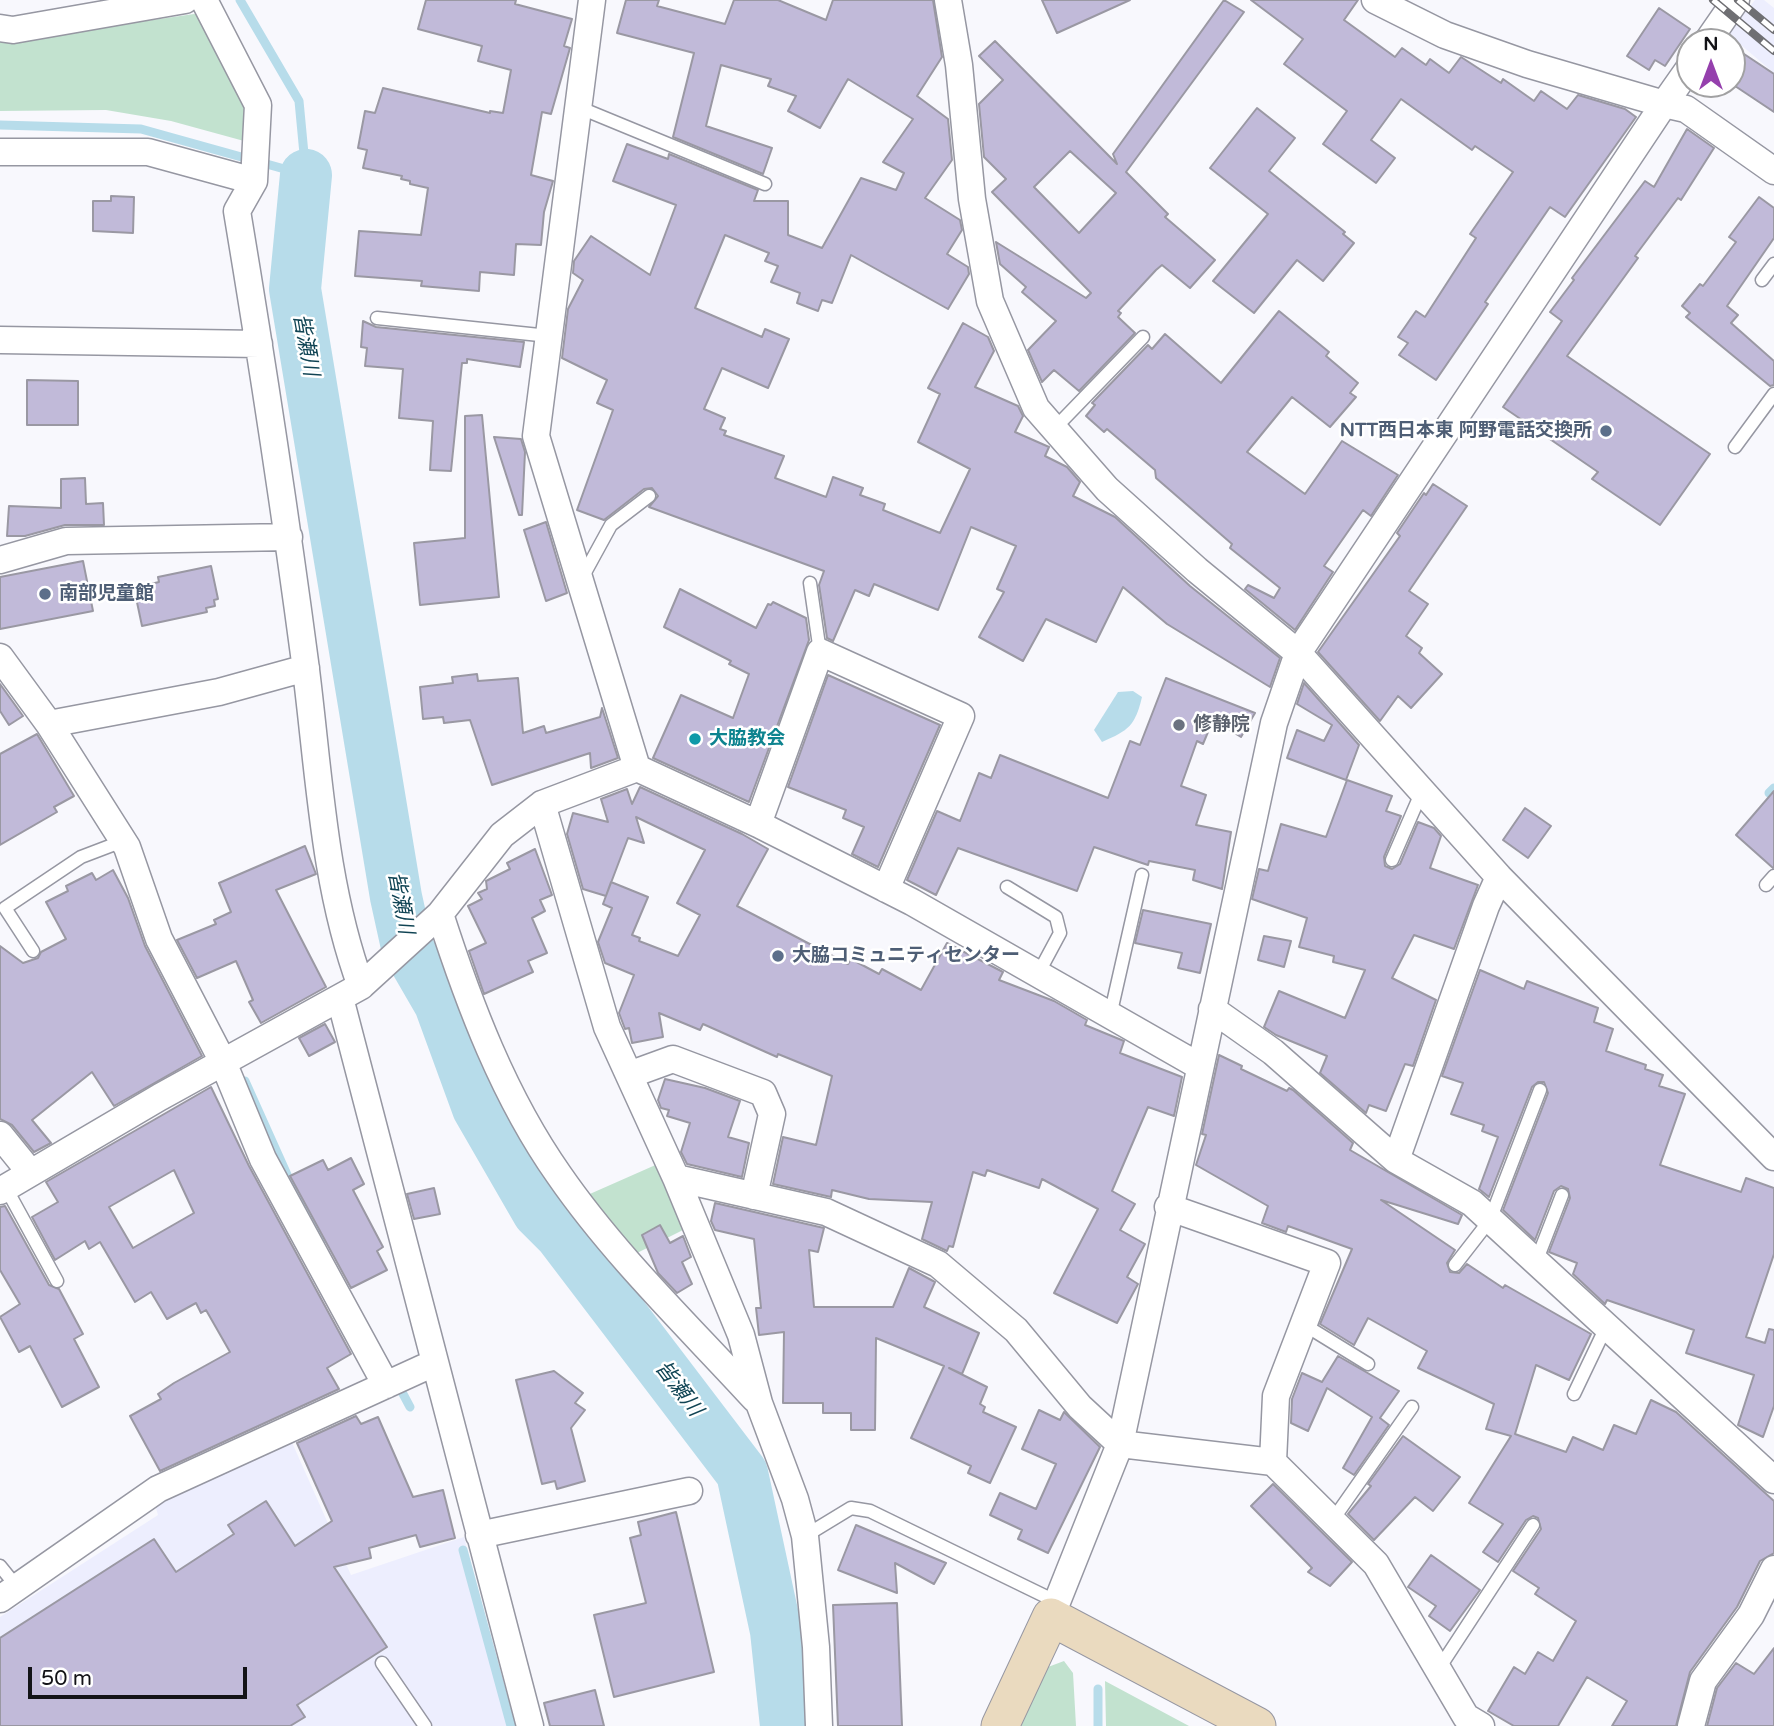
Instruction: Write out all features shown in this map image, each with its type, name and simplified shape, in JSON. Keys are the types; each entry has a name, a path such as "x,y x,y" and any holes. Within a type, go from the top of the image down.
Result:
{"street":[{"path":"0,28 13,30 185,0"},
{"path":"204,0 258,105 254,181 237,211 289,537 329,857 351,960 351,992 434,1363 530,1726"},
{"path":"592,0 536,436 637,768"},
{"path":"948,0 959,65 972,199 990,301 1036,408 1107,489 1197,570 1298,653 1499,877 1774,1157"},
{"path":"1376,0 1446,35 1527,64 1686,109 1774,171"},
{"path":"1717,28 1736,0"},
{"path":"1000,1726 1054,1609 1120,1444 1168,1208 1274,723 1298,653 1676,87"},
{"path":"0,152 148,152 254,181"},
{"path":"0,340 259,344"},
{"path":"0,560 66,541 289,537"},
{"path":"758,824 820,652 961,716 886,889"},
{"path":"0,657 49,724 123,841 159,939 223,1062 263,1159 386,1385"},
{"path":"49,724 219,692 306,668"},
{"path":"3,1189 223,1062 351,992 440,914 502,835 542,804 637,768 758,824 886,889 1199,1066"},
{"path":"542,804 607,1027 676,1178 741,1335 759,1403 795,1499 805,1536 816,1647 819,1726"},
{"path":"1396,1160 1499,877"},
{"path":"440,914 482,1029 517,1107 558,1174 599,1228 759,1403"},
{"path":"1212,1009 1273,1052 1396,1160 1472,1203 1774,1480"},
{"path":"629,1075 673,1059 763,1093 772,1114 754,1196"},
{"path":"0,1135 30,1172"},
{"path":"676,1178 826,1212 938,1264 1016,1330 1080,1407 1120,1444 1273,1462 1376,1564 1470,1723"},
{"path":"1168,1208 1327,1263 1276,1396 1273,1462"},
{"path":"8,1593 158,1489 434,1363"},
{"path":"479,1535 689,1491"},
{"path":"1691,1726 1703,1681 1751,1615 1774,1569"},
{"path":"1054,1609 1256,1726"}],"lane":[{"path":"578,107 765,184"},
{"path":"1762,280 1774,264"},
{"path":"377,318 549,336"},
{"path":"1054,429 1143,337"},
{"path":"1735,447 1774,394"},
{"path":"580,582 611,526 649,496"},
{"path":"810,583 820,652"},
{"path":"1392,860 1422,791"},
{"path":"33,951 3,907 81,857 123,841"},
{"path":"1110,1016 1142,875"},
{"path":"1007,887 1056,917 1060,933 1038,974"},
{"path":"1455,1265 1490,1220 1540,1090"},
{"path":"3,1189 57,1281"},
{"path":"1536,1262 1562,1195"},
{"path":"1303,1324 1368,1364"},
{"path":"1574,1394 1606,1327"},
{"path":"1332,1521 1412,1407"},
{"path":"805,1536 851,1508 870,1511 1054,1609"},
{"path":"1438,1670 1533,1525"},
{"path":"0,1566 8,1593"},
{"path":"382,1662 425,1726"}],"shaded area":[{"path":"1755,0 1764,0 1774,8 1774,73 1746,49 1746,28 1733,28"},
{"path":"290,1438 351,1575 464,1537 510,1726 0,1726 0,1617 158,1515 154,1501"}],"green space":[{"path":"201,13 246,97 244,141 171,121 106,110 0,111 0,42"},
{"path":"660,1163 689,1227 635,1254 583,1197"},
{"path":"1064,1661 1073,1673 1076,1726 1021,1726 1048,1667"},
{"path":"1105,1681 1189,1726 1106,1726"}],"water":[{"path":"1133,691 1142,697 1137,715 1125,730 1102,742 1094,730 1118,692"}],"building":[{"path":"426,0 516,0 515,4 572,19 564,46 570,48 551,114 542,112 531,175 553,181 544,212 541,245 516,244 514,275 480,272 479,291 421,286 422,281 355,276 359,231 421,235 428,188 410,184 410,181 401,179 402,176 363,168 367,150 358,148 365,111 375,113 383,88 490,113 503,113 511,70 478,61 482,46 418,29"},
{"path":"626,0 659,0 657,6 725,24 734,0 778,0 826,20 833,0 933,0 942,57 917,96 948,119 952,160 925,198 960,220 962,230 947,254 968,267 969,274 948,309 851,255 832,303 822,300 818,311 797,303 800,293 771,282 778,266 765,261 769,253 725,235 695,308 762,337 765,329 789,339 768,388 722,368 704,409 725,418 720,429 726,431 724,435 784,456 775,478 826,497 833,477 863,488 860,495 885,504 883,510 940,533 970,469 918,442 940,394 928,388 963,323 988,337 994,351 975,387 1018,406 1023,416 1015,432 1049,447 1045,456 1067,467 1080,482 1073,496 1115,517 1190,586 1280,658 1270,687 1167,624 1123,587 1096,642 1046,619 1023,661 979,637 1004,592 997,589 1016,546 971,527 938,610 874,584 869,596 855,590 833,641 827,638 819,585 824,571 649,507 658,496 652,488 644,489 604,520 577,510 613,410 597,403 607,380 562,358 568,309 583,280 573,273 574,261 591,236 650,275 676,205 613,181 627,144 668,159 669,154 758,190 754,201 788,201 788,235 822,248 861,178 896,190 904,173 883,162 913,119 848,79 820,128 788,111 796,96 768,86 771,79 721,65 706,126 772,148 763,174 673,137 694,53 617,33"},
{"path":"1042,0 1130,0 1057,33"},
{"path":"1224,0 1244,12 1126,172 1168,214 1165,217 1215,260 1190,288 1162,265 1156,270 1118,311 1121,313 1118,317 1135,333 1079,391 1054,370 1042,382 1028,350 1056,321 1022,292 1026,287 1000,264 996,242 1086,298 1091,293 992,192 1006,179 984,157 979,104 1003,80 979,56 995,41 1117,164 1113,154","holes":["1070,151 1116,193 1079,233 1034,187"]},
{"path":"1251,0 1358,0 1344,20 1395,57 1402,48 1426,65 1430,59 1449,73 1461,57 1501,83 1503,79 1534,101 1541,91 1567,109 1578,95 1625,109 1636,117 1565,217 1550,207 1436,380 1399,355 1408,343 1398,337 1416,311 1425,317 1476,238 1470,234 1513,172 1475,146 1472,150 1401,99 1371,140 1395,158 1376,183 1323,144 1347,111 1284,64 1303,39"},
{"path":"1659,8 1689,28 1676,28 1676,50 1665,66 1655,60 1649,70 1627,56"},
{"path":"1746,55 1774,74 1774,112 1746,93"},
{"path":"1257,108 1295,138 1269,171 1345,232 1343,234 1354,243 1323,281 1297,260 1254,313 1213,281 1268,214 1210,168"},
{"name":"NTT西日本東 阿野電話交換所","path":"1687,129 1714,148 1681,200 1678,198 1635,256 1638,258 1567,356 1710,454 1660,525 1592,479 1598,472 1503,407 1562,321 1550,312 1574,280 1572,278 1645,181 1654,187"},
{"path":"111,196 134,197 133,233 93,231 93,201 111,201"},
{"path":"1759,197 1774,208 1774,238 1727,306 1738,315 1731,323 1774,361 1774,385 1770,386 1686,317 1690,313 1682,306 1700,284 1703,286 1736,242 1729,237"},
{"path":"1279,311 1329,352 1326,356 1358,383 1350,393 1356,397 1330,427 1292,397 1247,452 1305,494 1342,441 1398,475 1371,516 1363,510 1324,566 1333,572 1295,630 1245,589 1248,585 1274,598 1280,588 1230,548 1232,544 1156,478 1155,470 1107,429 1104,432 1086,416 1095,405 1092,403 1148,345 1152,349 1165,334 1221,383"},
{"path":"363,321 376,327 524,342 520,367 467,359 467,363 462,363 451,471 430,470 433,421 399,418 403,369 365,366 367,348 361,347"},
{"path":"27,380 78,381 78,425 27,425"},
{"path":"482,415 499,597 420,605 414,543 465,538 465,416"},
{"path":"494,437 521,439 525,452 522,515 519,515"},
{"path":"85,478 86,504 103,503 104,525 65,525 25,536 7,536 9,506 61,508 61,479"},
{"path":"1433,484 1467,506 1409,591 1428,604 1406,636 1422,648 1419,653 1442,674 1411,708 1398,696 1380,721 1318,652 1400,536 1397,533 1424,493 1426,495"},
{"path":"546,522 567,593 546,601 524,530"},
{"name":"南部児童館","path":"83,561 93,611 0,629 0,577"},
{"path":"211,566 218,599 214,600 215,606 206,608 207,612 142,626 134,588 159,582 158,577"},
{"path":"680,589 756,628 768,604 773,602 806,618 809,640 749,802 653,758 681,695 733,718 749,674 729,664 731,661 664,627"},
{"path":"477,674 478,681 518,678 523,733 544,726 546,733 600,717 602,708 618,758 591,768 590,753 492,785 470,720 444,723 443,717 423,719 420,687 453,683 452,677"},
{"path":"828,675 940,725 878,867 852,854 864,827 843,818 846,810 788,787"},
{"path":"1166,678 1255,713 1241,737 1213,720 1203,744 1197,741 1181,786 1206,795 1196,825 1231,832 1222,889 1193,880 1195,870 1149,861 1148,865 1094,847 1077,891 958,848 936,895 907,880 937,811 960,821 979,773 991,778 1000,755 1108,798 1130,741 1140,745"},
{"path":"1304,683 1359,745 1346,780 1287,758 1297,730 1324,741 1332,725 1297,704"},
{"path":"0,684 23,716 9,725 0,711"},
{"path":"37,734 74,796 54,807 57,812 0,845 0,754"},
{"path":"1347,780 1392,796 1386,811 1401,816 1384,857 1385,866 1392,869 1400,864 1418,822 1434,828 1441,836 1430,868 1478,885 1454,949 1414,935 1392,978 1436,1000 1413,1066 1405,1064 1386,1111 1369,1105 1366,1113 1320,1073 1327,1056 1276,1035 1264,1027 1279,991 1345,1018 1365,970 1333,962 1334,956 1299,947 1307,918 1252,899 1259,869 1268,871 1281,824 1326,837"},
{"path":"640,787 742,834 768,849 737,906 848,964 851,959 879,974 882,969 921,990 947,943 1003,972 999,980 1054,1001 1087,1020 1085,1025 1124,1041 1120,1053 1182,1077 1174,1116 1148,1107 1112,1191 1135,1204 1120,1230 1145,1244 1127,1277 1138,1284 1117,1323 1054,1293 1098,1209 1042,1179 1039,1188 987,1170 985,1176 973,1172 953,1247 949,1246 947,1251 922,1239 932,1202 869,1199 832,1190 831,1197 773,1184 783,1137 816,1145 832,1076 778,1054 777,1057 703,1024 700,1030 659,1013 663,1037 632,1043 629,1028 625,1029 619,1013 634,975 605,963 598,942 612,908 603,904 606,896 583,889 567,834 573,813 608,822 601,799 627,789 632,804","holes":["636,817 705,850 677,903 700,915 678,956 639,941 640,938 632,935 648,897 611,882 628,838 644,843"]},
{"path":"1774,791 1774,867 1773,868 1736,835"},
{"path":"1525,808 1551,826 1528,858 1503,840"},
{"path":"305,846 316,874 276,890 326,987 261,1023 249,1002 253,1000 236,961 197,978 177,940 216,924 214,920 231,912 219,883"},
{"path":"535,849 552,895 540,900 545,911 532,918 547,953 528,961 533,972 484,994 469,951 486,943 468,906 482,899 478,893 487,889 486,881 510,869 507,863"},
{"path":"113,870 128,898 145,946 202,1056 114,1106 92,1072 32,1120 51,1143 34,1152 12,1125 0,1119 0,946 23,963 38,958 41,952 66,939 46,902 68,891 66,886 92,873 96,880"},
{"path":"1143,910 1211,924 1200,973 1178,968 1182,953 1135,943"},
{"path":"1264,936 1291,941 1284,967 1258,960"},
{"path":"1480,970 1524,989 1527,981 1598,1008 1594,1022 1613,1029 1606,1051 1646,1065 1645,1069 1663,1075 1659,1086 1685,1094 1660,1165 1741,1192 1746,1178 1774,1188 1774,1254 1746,1337 1765,1343 1769,1329 1774,1330 1774,1406 1763,1437 1738,1425 1754,1375 1686,1353 1694,1330 1607,1300 1605,1304 1573,1274 1577,1263 1549,1252 1570,1198 1568,1189 1561,1186 1554,1191 1535,1240 1503,1210 1548,1093 1544,1082 1538,1082 1532,1087 1489,1197 1479,1189 1498,1137 1482,1131 1484,1125 1451,1114 1463,1083 1442,1076"},
{"path":"325,1024 335,1042 309,1056 299,1038"},
{"path":"1219,1055 1287,1091 1289,1088 1293,1090 1353,1143 1350,1150 1462,1215 1458,1224 1381,1200 1455,1250 1447,1263 1450,1272 1459,1273 1467,1264 1503,1288 1505,1285 1591,1334 1569,1380 1536,1365 1515,1434 1566,1452 1573,1437 1603,1450 1614,1425 1636,1434 1651,1400 1676,1412 1774,1501 1774,1553 1760,1561 1737,1607 1690,1672 1676,1726 1612,1726 1627,1701 1587,1677 1558,1726 1514,1726 1488,1711 1514,1667 1525,1674 1538,1652 1553,1661 1576,1621 1535,1594 1539,1588 1513,1571 1541,1529 1538,1518 1533,1516 1526,1520 1498,1562 1483,1552 1503,1524 1469,1503 1511,1436 1486,1429 1494,1404 1418,1368 1427,1351 1368,1318 1354,1345 1320,1324 1352,1249 1288,1226 1286,1232 1262,1223 1268,1206 1196,1165 1206,1135 1202,1134"},
{"path":"665,1079 705,1088 740,1101 728,1137 749,1143 742,1177 687,1164 681,1152 690,1123 667,1116 669,1110 661,1108 658,1100"},
{"path":"211,1087 249,1166 351,1354 327,1368 339,1389 160,1471 130,1416 161,1399 158,1394 174,1383 230,1352 206,1310 201,1313 196,1303 167,1319 151,1292 135,1302 100,1242 89,1249 85,1241 55,1260 32,1217 58,1202 46,1182","holes":["174,1170 194,1213 133,1248 109,1207"]},
{"path":"351,1158 364,1184 353,1190 383,1247 377,1251 387,1270 351,1288 290,1176 323,1160 328,1170"},
{"path":"434,1188 440,1214 414,1219 407,1194"},
{"path":"715,1203 824,1228 818,1252 809,1250 814,1307 893,1307 909,1268 935,1282 924,1307 979,1333 962,1374 949,1368 987,1387 980,1404 985,1407 983,1412 1016,1427 990,1483 968,1473 971,1466 911,1438 944,1366 876,1338 875,1430 851,1430 851,1413 823,1413 823,1403 783,1403 784,1332 759,1335 756,1308 761,1308 754,1239 715,1230 711,1221"},
{"path":"5,1206 49,1285 59,1289 83,1334 74,1339 99,1387 62,1407 30,1346 19,1352 0,1317 20,1304 0,1270 0,1207"},
{"path":"660,1225 670,1243 683,1236 691,1257 682,1262 692,1284 677,1293 658,1273 642,1235"},
{"path":"1338,1356 1399,1391 1380,1418 1389,1425 1354,1475 1343,1468 1372,1417 1327,1388 1308,1431 1291,1423 1292,1399 1302,1373 1322,1382"},
{"path":"554,1371 583,1393 575,1403 585,1410 571,1428 585,1481 557,1489 555,1481 542,1484 516,1380"},
{"path":"1039,1410 1060,1420 1064,1412 1100,1447 1048,1553 1018,1539 1022,1530 990,1515 1000,1493 1036,1509 1056,1464 1022,1449"},
{"path":"356,1416 361,1424 378,1417 413,1497 443,1490 455,1538 420,1547 416,1535 369,1548 371,1558 334,1567 387,1647 297,1705 305,1717 290,1726 0,1726 0,1638 154,1539 176,1572 234,1534 228,1525 266,1501 295,1546 332,1521 297,1443"},
{"path":"1403,1436 1460,1477 1433,1511 1415,1497 1374,1540 1348,1514 1371,1486 1368,1484"},
{"path":"1273,1484 1352,1562 1330,1586 1308,1572 1312,1568 1251,1506"},
{"path":"676,1512 714,1672 614,1697 594,1615 646,1603 630,1538 641,1535 638,1522"},
{"path":"856,1525 946,1563 934,1584 895,1563 897,1593 838,1570"},
{"path":"1431,1555 1480,1590 1450,1631 1429,1616 1436,1606 1408,1587"},
{"path":"897,1603 902,1726 838,1726 833,1605"},
{"path":"1774,1648 1774,1726 1707,1726 1717,1688 1736,1663 1754,1674"},
{"path":"595,1690 604,1726 550,1726 544,1703"}],"waterway":[{"path":"0,125 141,129 306,175 299,101 240,0"},
{"name":"皆瀬川","path":"306,175 295,289 396,897 407,947 440,1004 478,1108 538,1212 560,1234 742,1473 776,1631 786,1726"},
{"path":"1769,793 1774,788"},
{"path":"245,1081 289,1179 322,1240"},
{"path":"402,1392 410,1407"},
{"path":"463,1550 511,1726"},
{"path":"1098,1689 1098,1726"}],"railway":[{"path":"1713,0 1774,51"},
{"path":"1738,0 1774,30"}],"place":[{"name":"NTT西日本東 阿野電話交換所","path":"1606,431"},
{"name":"南部児童館","path":"45,594"},
{"name":"修静院","path":"1179,725"},
{"name":"大脇教会","path":"695,739"},
{"name":"大脇コミュニティセンター","path":"778,956"}]}
